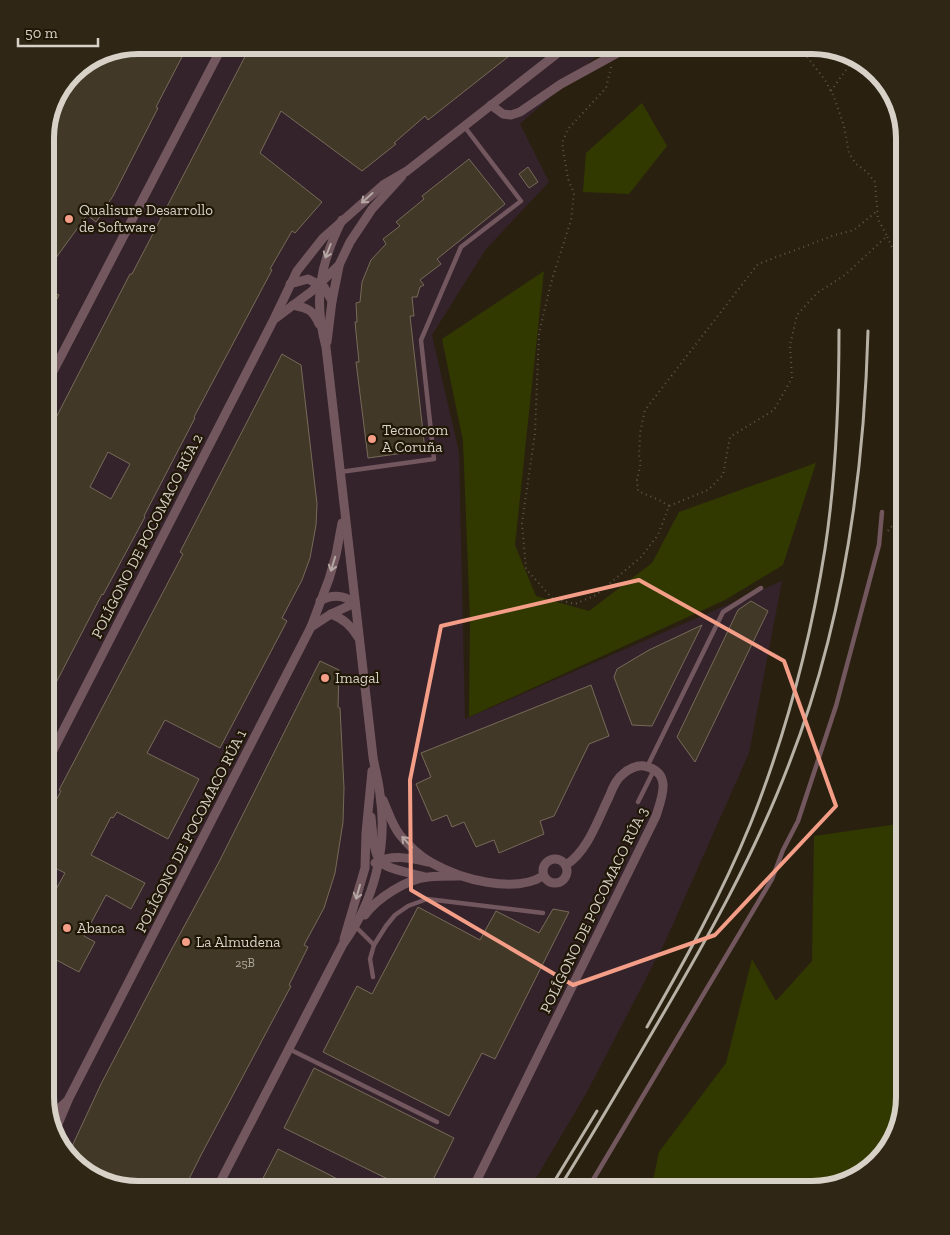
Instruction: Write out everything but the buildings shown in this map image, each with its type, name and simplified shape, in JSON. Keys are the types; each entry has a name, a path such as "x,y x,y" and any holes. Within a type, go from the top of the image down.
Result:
{"street":[{"path":"54,370 218,54"},
{"path":"326,348 339,265 350,242 372,209 407,171 557,54"},
{"path":"491,106 503,114 511,115 520,112 561,84 617,54"},
{"name":"POLÍGONO DE POCOMACO RÚA 2","path":"54,748 297,271 310,252 342,220 383,184 407,171"},
{"path":"320,327 320,284 326,256 342,220"},
{"name":"POLÍGONO DE POCOMACO RÚA 2","path":"274,319 320,284 339,265"},
{"path":"290,284 308,279 324,287 332,301"},
{"path":"293,305 306,307 315,315 326,348 354,603 373,757 380,795 382,843 379,861 370,894 356,927"},
{"name":"POLÍGONO DE POCOMACO RÚA 1","path":"58,1125 69,1098 311,627 336,555 344,516"},
{"path":"320,602 326,598 337,596 354,603"},
{"path":"311,627 354,603"},
{"path":"332,614 341,618 359,638"},
{"path":"343,944 365,868 366,833 373,757"},
{"path":"566,865 578,854 589,836 615,783 632,768 642,766 651,769"},
{"name":"POLÍGONO DE POCOMACO RÚA 3","path":"476,1181 656,816 664,793 663,780 651,769"},
{"path":"380,795 399,834 413,849 431,862 462,876"},
{"path":"370,800 374,850 383,865 397,871 426,877 462,876 497,883 523,884 535,881 543,876"},
{"path":"365,868 386,858 409,858 431,862"},
{"path":"554,858 562,860 566,865 568,872 565,879 560,883 552,884 543,876 543,866 554,858"},
{"path":"221,1181 343,944 369,908 386,894 404,884 426,877"},
{"name":"POLÍGONO DE POCOMACO RÚA 1","path":"55,1112 69,1098"}],"lane":[{"path":"340,472 434,459 421,340 461,247 521,202 464,126"},
{"path":"592,1181 772,879 783,850 798,821 836,706 880,540 882,512"},
{"path":"638,802 651,769 723,612 761,588"},
{"path":"373,977 370,959 374,945 395,915 408,906 427,899 543,913"},
{"path":"356,927 374,945"},
{"path":"289,1049 437,1122"}],"path":[{"path":"805,54 825,80 841,113 849,153 856,164 867,172 875,182 878,219 896,256"},
{"path":"610,58 611,66 606,88 568,129 562,143 568,179 574,193 571,220 551,284 539,333 535,433 522,523 526,569 552,598 575,604 596,595 641,557 658,535 669,506 708,490 723,475 730,437 774,410 792,378 790,345 797,315 817,293 845,275 887,236"},
{"path":"831,91 850,63"},
{"path":"669,506 638,491 636,487 641,462 639,458 640,433 645,410 758,264 835,235 854,230 877,211"},
{"path":"880,540 896,521"}],"highlighted area":[{"path":"639,580 784,661 836,806 715,935 573,985 411,890 410,780 441,626"}],"shaded area":[{"path":"138,54 599,54 520,124 549,182 486,249 432,335 459,452 465,719 782,581 749,753 665,942 587,1092 534,1181 122,1180 101,1173 91,1167 75,1153 62,1134 54,1108 54,132 62,101 71,87 91,68 106,60 122,55"}],"green space":[{"path":"642,103 667,146 629,194 583,192 586,153"},
{"path":"544,271 515,545 536,596 589,611 652,563 679,512 816,463 783,565 725,600 469,717 470,619 463,441 442,339"},
{"path":"896,824 896,1097 895,1113 888,1134 875,1153 859,1167 839,1177 823,1181 653,1181 659,1152 726,1063 752,959 776,1001 812,961 814,836"}],"railway":[{"path":"647,1027 702,928 739,851 763,792 795,689 812,619 829,522 836,440 839,330"},
{"path":"563,1181 675,994 728,898 775,798 808,712 824,659 847,551 862,441 868,331"},
{"path":"554,1181 597,1111"}],"place":[{"name":"Qualisure Desarrollo de Software","path":"69,219"},
{"name":"Tecnocom A Coruña","path":"372,439"},
{"name":"Imagal","path":"325,678"},
{"name":"Abanca","path":"67,928"},
{"name":"La Almudena","path":"186,942"}]}
